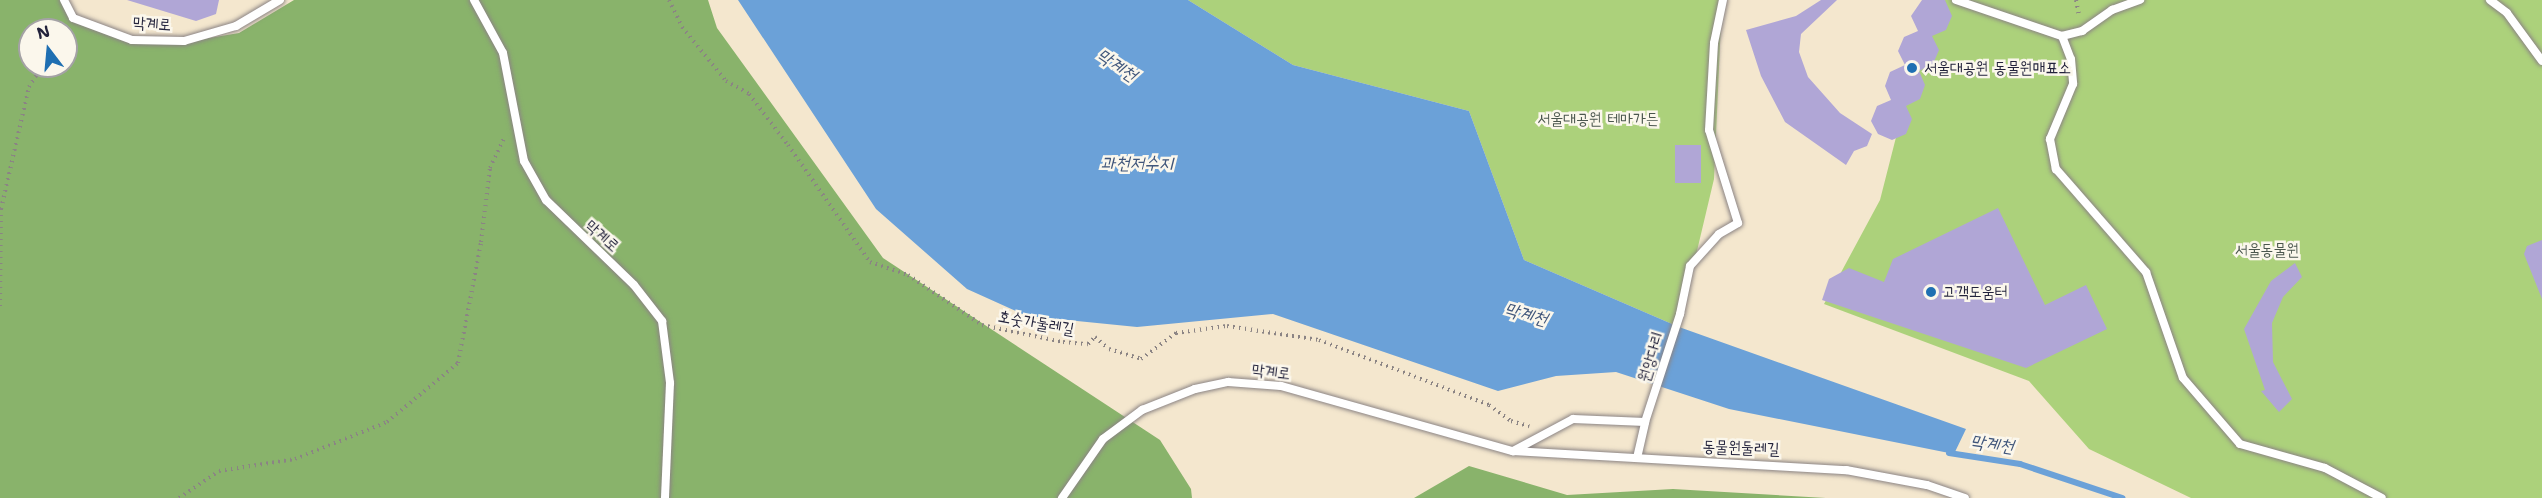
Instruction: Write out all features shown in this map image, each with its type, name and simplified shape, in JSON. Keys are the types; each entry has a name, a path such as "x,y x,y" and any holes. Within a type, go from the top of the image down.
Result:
{"lane":[{"name":"막계로","path":"64,0 72,18 132,40 184,41 236,26 280,0"},
{"name":"막계로","path":"474,0 503,53 524,161 546,200 634,285 662,321 670,383 665,498"},
{"name":"원앙다리","path":"1637,458 1645,422 1680,314 1690,266 1719,234 1738,224 1709,130 1714,43 1723,0"},
{"path":"1956,0 2062,36 2082,31 2112,10 2140,0"},
{"path":"2490,0 2506,13 2542,61"},
{"path":"2062,36 2071,59 2073,84 2050,139 2056,169 2146,272 2183,378 2240,444 2325,468 2382,498"},
{"name":"막계로","path":"1062,498 1103,438 1142,410 1195,388 1227,382 1281,386 1513,451"},
{"path":"1513,451 1573,419 1645,422"},
{"name":"동물원둘레길","path":"1513,451 1846,470 1927,485 1965,498"}],"path":[{"name":"호숫가둘레길","path":"669,0 681,27 726,81 749,94 788,145 870,262 908,275 982,325 1063,342 1088,344 1095,338 1109,349 1141,359 1176,333 1227,326 1269,331 1352,349 1489,405 1511,421 1548,432"},
{"path":"0,306 1,209 29,87 35,78"},
{"path":"179,498 219,471 295,459 387,422 458,363 482,242 490,168 515,113"}],"green space":[{"path":"0,0 61,0 73,18 18,18 18,78 78,78 78,20 132,40 179,43 239,33 294,0 708,0 717,28 883,258 1160,440 1191,489 1192,498 0,498"},
{"name":"서울대공원 테마가든","path":"1188,0 1722,0 1714,179 1679,327 1524,260 1469,111 1293,65"},
{"name":"서울동물원","path":"1931,0 2542,0 2542,498 2191,498 2089,449 2029,381 1824,304 1880,200"},
{"path":"1469,466 1567,495 1673,489 1826,498 1414,498"}],"water":[{"name":"과천저수지","path":"738,0 1188,0 1293,65 1469,111 1524,260 1679,327 1966,429 1954,454 1729,409 1616,372 1556,376 1498,391 1273,314 1137,327 1027,316 967,289 876,209"}],"building":[{"path":"127,0 219,0 216,14 196,21"},
{"path":"1821,0 1837,0 1801,34 1799,52 1808,77 1840,113 1872,134 1867,146 1854,151 1846,165 1785,122 1761,76 1746,30 1796,16"},
{"name":"서울대공원 동물원매표소","path":"1922,0 1945,0 1952,16 1946,30 1932,36 1939,50 1933,64 1919,71 1925,85 1920,99 1906,106 1912,119 1906,134 1892,140 1878,134 1871,121 1877,106 1891,100 1885,86 1890,72 1905,65 1898,51 1904,37 1918,31 1911,16"},
{"path":"1675,145 1701,145 1701,183 1675,183"},
{"name":"고객도움터","path":"1998,208 2045,305 2086,285 2107,329 2026,368 1822,300 1829,279 1849,268 1884,282 1893,259"},
{"path":"2542,240 2542,299 2524,254 2527,246"},
{"path":"2295,263 2302,277 2283,297 2272,323 2273,362 2292,399 2279,412 2261,391 2265,390 2244,329 2271,281"}],"waterway":[{"name":"막계천","path":"1949,453 2020,464 2122,498"}],"place":[{"name":"서울대공원 동물원매표소","path":"1912,68"},
{"name":"고객도움터","path":"1931,292"}]}
